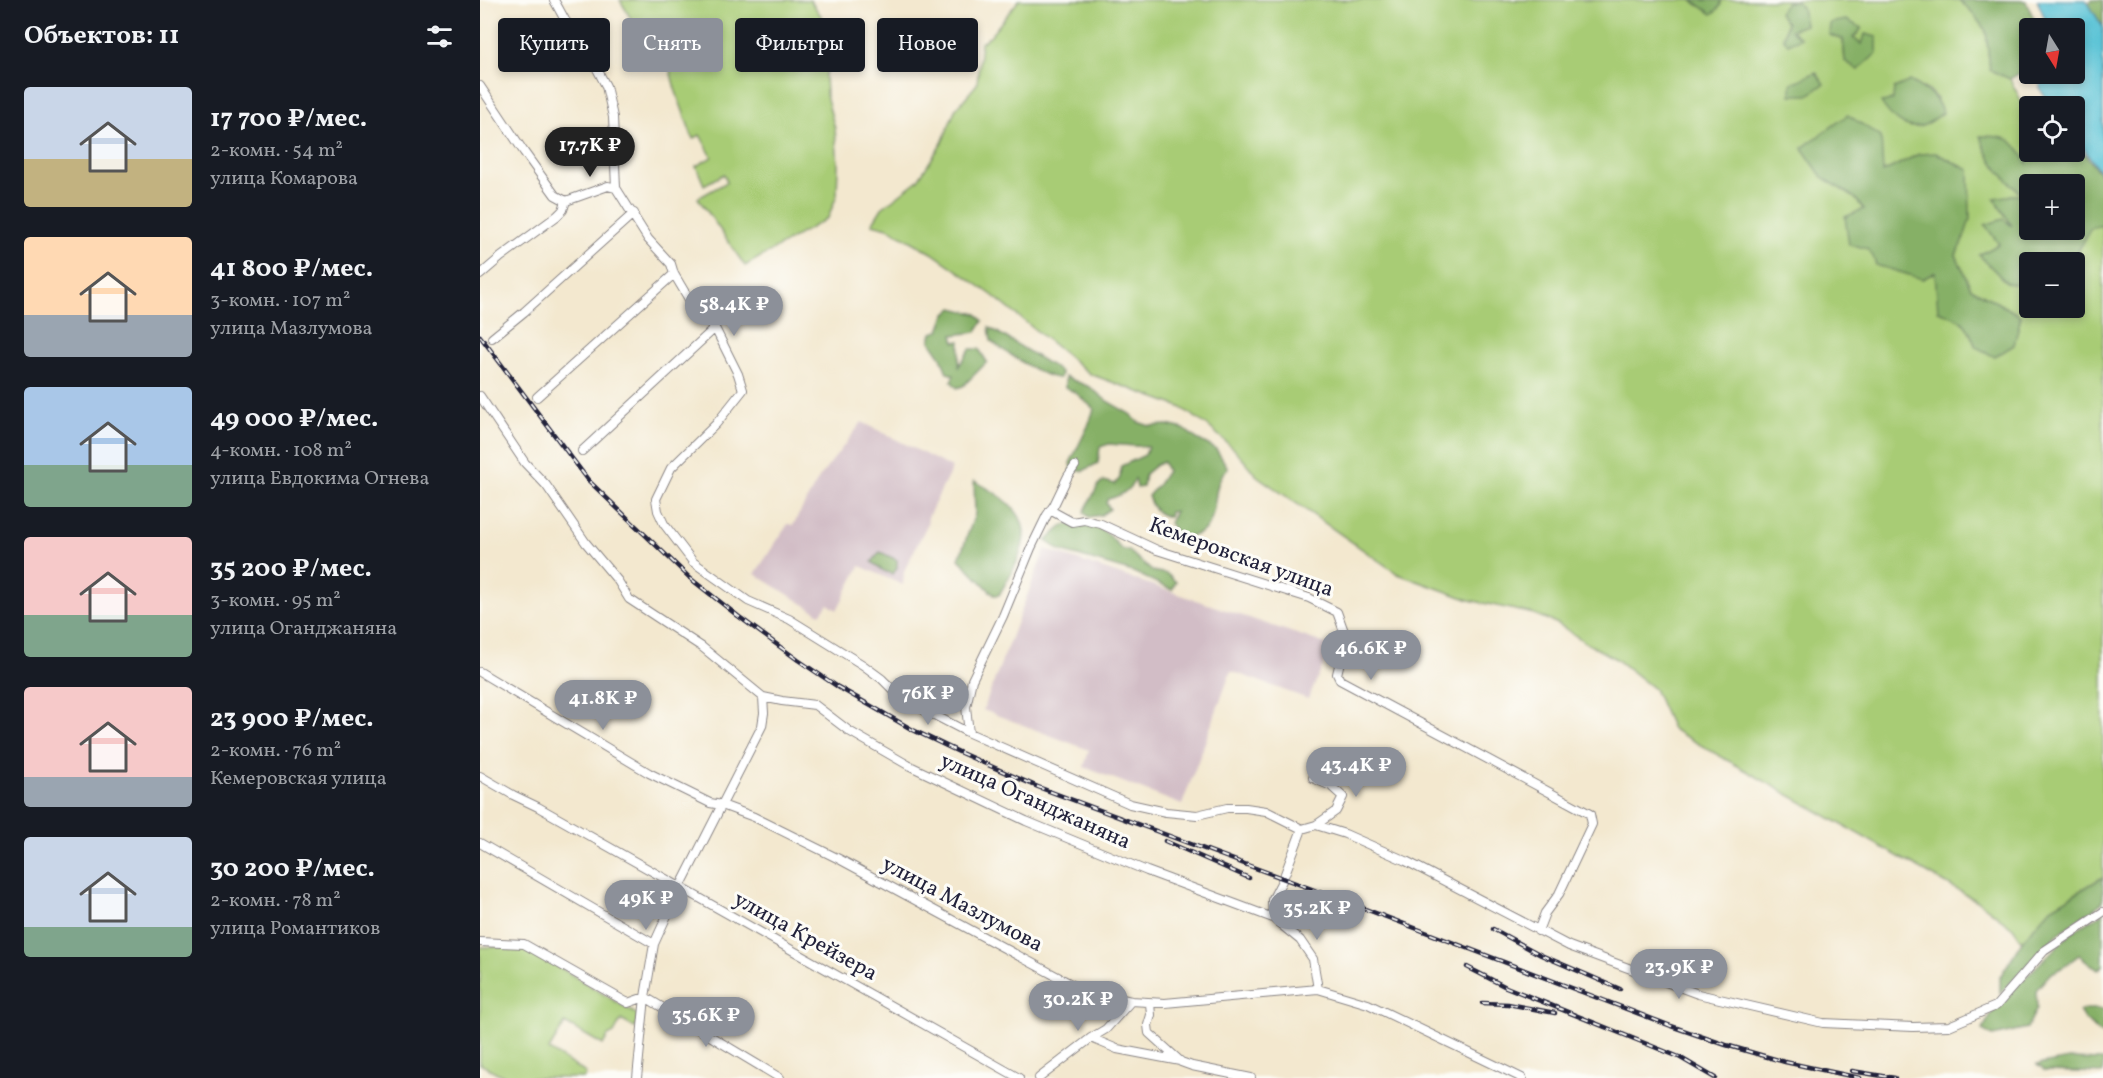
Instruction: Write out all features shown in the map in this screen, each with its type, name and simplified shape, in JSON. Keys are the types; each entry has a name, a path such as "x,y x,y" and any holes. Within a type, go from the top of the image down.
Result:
{"street":[{"path":"554,0 565,20 586,48 606,86 613,117 616,188 634,213 648,239 671,264 674,274 693,306 715,328 738,374 743,390 716,424 671,468 656,499 664,524 693,562 748,601 789,619 863,665 913,704 969,734 1130,804 1166,812 1197,815 1227,808 1246,808 1266,811 1302,829 1316,825 1336,811 1343,797 1331,786 1313,778"},
{"path":"480,86 555,195 566,201 608,186 616,188"},
{"path":"480,275 557,216 563,210 566,201"},
{"path":"492,338 634,213"},
{"path":"537,397 674,274"},
{"path":"582,451 715,328"},
{"name":"улица Оганджаняна","path":"480,396 525,462 546,485 586,543 618,581 628,599 702,647 763,697 782,702 815,705 849,731 908,765 1026,821 1147,872 1273,918 1300,940 1314,959 1318,989"},
{"path":"969,734 966,707 972,680 1003,616 1031,548 1075,466"},
{"name":"Кемеровская улица","path":"1050,510 1072,522 1084,520 1101,524 1157,550 1309,598 1338,612 1346,637 1337,674 1340,680 1590,814 1592,824 1559,894 1545,912 1538,931"},
{"name":"улица Мазлумова","path":"480,672 649,773 699,798 754,817 839,859 1082,990 1150,1003 1318,989 1368,1004 1509,1075 1522,1078"},
{"path":"637,1078 645,997 654,944 680,887 762,726 763,697"},
{"name":"улица Крейзера","path":"480,776 1018,1078"},
{"path":"1316,825 1345,834 1406,861 1569,946 1698,994 1824,1023 1864,1026 1949,1026 1996,1006 2044,951 2103,912"},
{"path":"1273,918 1272,900 1283,881 1302,829"},
{"path":"480,843 654,944"},
{"path":"480,942 524,944 628,1003 645,997"},
{"path":"645,997 780,1078"},
{"path":"1039,1078 1106,1029 1131,1001"},
{"path":"1150,1003 1149,1033 1181,1062"},
{"path":"1091,1038 1117,1049 1251,1078"}],"shaded area":[{"path":"862,422 952,468 904,571 903,585 860,566 837,610 828,604 820,614 755,574 788,524 793,525 819,478"},
{"path":"1045,549 1332,646 1308,699 1231,671 1182,805 1084,767 1089,750 983,710"}],"green space":[{"path":"620,0 810,0 823,18 735,18 735,72 826,72 826,95 835,129 838,165 837,195 828,218 745,266 698,198 727,182 724,174 704,185 696,166 712,157 700,135 693,139 671,72 723,72 723,18 630,18"},
{"path":"1019,0 1692,0 1699,6 1721,2 1721,0 1959,0 1971,11 1986,31 1990,70 2010,79 2019,96 2019,162 2028,162 2026,174 2019,174 2019,209 2014,229 1986,225 1999,244 1980,255 2007,283 2019,285 2019,315 1971,288 1956,255 1964,238 1919,154 1883,172 1855,198 1864,210 1865,247 1873,254 1876,265 1923,279 1935,272 1959,318 1968,328 1976,347 2019,317 2085,318 2085,252 2078,252 2091,228 2103,225 2103,877 2051,908 2022,941 2013,928 1979,902 1672,729 1654,689 1616,659 1558,624 1534,614 1469,600 1398,574 1257,476 1235,450 1208,426 1180,407 1090,374 992,295 932,253 888,228 872,224 882,208 918,180 942,143 955,110 977,84 981,43 991,35","holes":["1862,28 1853,39 1863,44 1845,61 1843,39","1910,81 1929,91 1937,99 1882,103 1893,101"]},
{"path":"1692,0 1721,0 1721,5 1712,14"},
{"path":"1959,0 2026,1 2034,18 2019,18 2019,74 2010,79 1990,70 1986,31 1971,11"},
{"path":"2093,0 2103,0 2103,27 2087,3"},
{"path":"1786,2 1797,2 1802,7 1805,25 1791,30 1801,38 1788,44 1783,38 1787,23 1779,13"},
{"path":"1846,20 1862,28 1853,38 1862,44 1865,34 1877,37 1877,53 1858,70 1845,61 1843,39 1829,35 1830,23"},
{"path":"1816,72 1824,84 1808,95 1791,95 1791,84"},
{"path":"1910,81 1933,96 1943,113 1922,126 1910,126 1898,121 1881,102 1893,100 1894,88"},
{"path":"1848,115 1881,137 1883,172 1919,154 1936,153 1969,170 1970,219 1956,255 1971,288 2019,315 2021,318 2014,345 1995,357 1976,347 1970,332 1959,319 1938,311 1935,272 1923,279 1876,265 1870,251 1860,246 1849,245 1845,217 1864,209 1855,198 1822,177 1802,148"},
{"path":"1980,136 2004,138 2014,143 2019,150 2019,162 2085,162 2085,154 2103,177 2103,225 2091,228 2085,239 2085,174 2019,174 2019,192 1997,168"},
{"path":"2019,195 2019,240 2084,240 2078,252 2019,252 2019,285 2007,283 1979,255 1999,244 1985,225 2003,219 2012,226 1994,198"},
{"path":"953,308 977,314 983,321 976,332 953,335 955,342 960,341 959,366 970,349 979,349 987,362 963,386 957,388 951,381 954,375 947,373 941,357 930,341 932,333 939,331 945,315"},
{"path":"989,327 1057,369 1061,373 1060,378 1044,374 997,346 991,341"},
{"path":"1065,377 1090,387 1138,422 1150,426 1167,425 1184,429 1216,449 1228,468 1217,487 1214,509 1206,528 1198,534 1184,537 1169,523 1175,511 1170,512 1169,517 1153,507 1148,496 1167,471 1163,462 1145,474 1143,487 1137,488 1135,479 1124,492 1108,499 1106,503 1110,509 1101,515 1089,517 1084,512 1099,484 1104,481 1115,484 1120,478 1121,466 1145,455 1148,447 1109,444 1100,447 1098,463 1083,471 1072,471 1070,463 1094,409 1076,393 1065,387"},
{"path":"974,481 1010,505 1024,529 1019,558 999,595 994,595 959,559 975,514"},
{"path":"1093,524 1110,536 1121,549 1129,551 1152,571 1167,574 1176,582 1172,590 1133,572 1061,551 1046,541 1064,525"},
{"path":"880,552 897,560 897,568 893,574 884,571 872,562"},
{"path":"2103,877 2103,902 2058,934 2000,993 2000,977 2022,941 2051,908"},
{"path":"2103,913 2103,966 2098,970 2079,955 2050,974 2036,990 2037,1008 2027,1028 1993,1036 1982,1030 1996,1006 2073,931"},
{"path":"480,947 526,947 638,1015 635,1028 621,1020 614,1033 608,1036 603,1045 565,1023 549,1050 586,1073 584,1078 507,1078 480,1064"},
{"path":"2103,1009 2103,1035 2084,1019 2079,1011"},
{"path":"2069,1059 2103,1060 2103,1073 2045,1071 2037,1065"}],"water":[{"path":"2037,0 2086,0 2103,27 2103,176 2085,150 2085,96 2045,96 2040,89 2040,84 2085,84 2085,18 2045,18"}],"railway":[{"path":"480,336 589,481 691,579 798,660 838,687 913,730 1038,787 1671,1026 1785,1062 1860,1078"},
{"path":"1165,841 1249,878"},
{"path":"1493,929 1541,955 1620,989"},
{"path":"1467,967 1506,987 1679,1057 1715,1078"},
{"path":"1482,1003 1508,1004 1555,1013"},
{"path":"1852,1071 1895,1078"}]}
